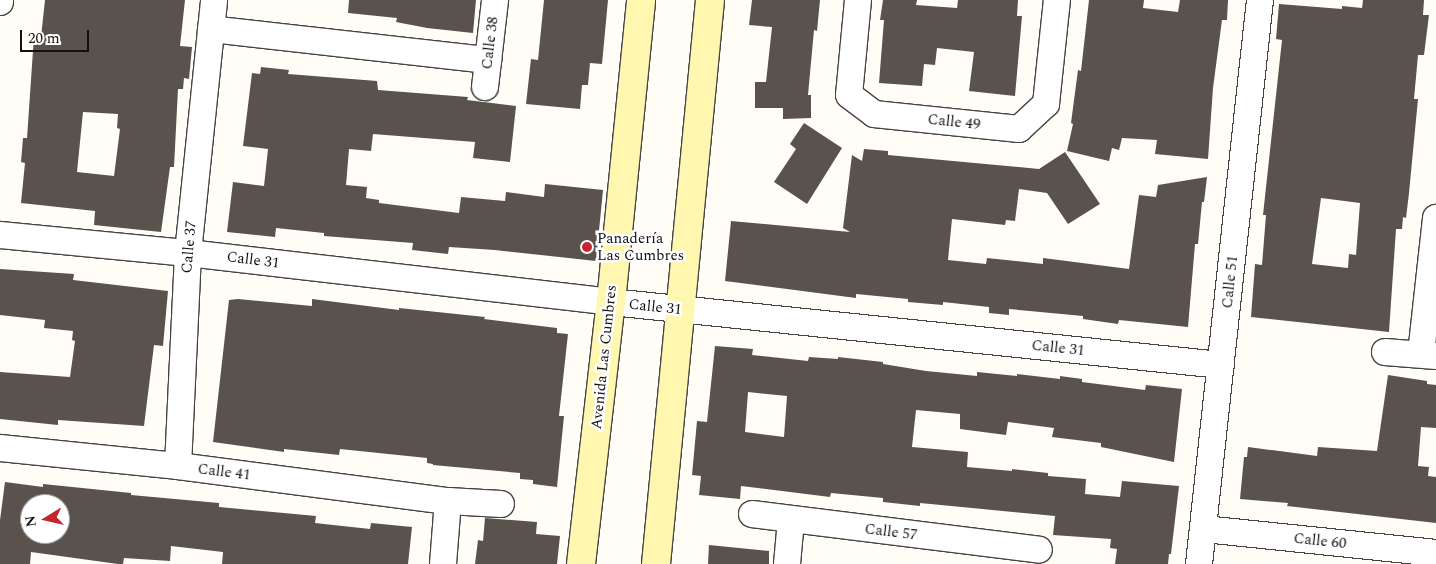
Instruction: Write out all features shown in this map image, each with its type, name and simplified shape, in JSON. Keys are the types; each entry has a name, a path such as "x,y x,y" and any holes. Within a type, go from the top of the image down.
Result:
{"street":[{"name":"Calle 37","path":"178,466 188,253 214,0"},
{"name":"Calle 38","path":"484,87 495,0"},
{"name":"Avenida Las Cumbres","path":"580,564 610,302 641,0"},
{"path":"656,564 710,0"},
{"name":"Calle 49","path":"858,0 849,95 874,114 1020,129 1046,104 1057,0"},
{"name":"Calle 51","path":"1199,564 1260,0"},
{"path":"211,29 488,60"},
{"path":"1385,352 1428,355 1436,218"},
{"name":"Calle 31","path":"0,235 188,253 610,302 1221,365"},
{"name":"Calle 41","path":"0,448 178,466 448,501 501,504"},
{"path":"443,564 448,501"},
{"name":"Calle 57","path":"752,514 989,554 1038,550"},
{"path":"788,564 791,520"},
{"name":"Calle 60","path":"1204,529 1404,557 1436,553"}],"building":[{"path":"45,0 185,0 180,46 192,47 189,79 184,78 183,89 178,89 174,167 170,167 161,232 94,225 95,211 21,203 25,163 21,162 23,138 27,138 34,36 41,37","holes":["83,112 118,114 117,128 120,129 114,176 77,172"]},
{"path":"349,0 476,0 473,33 427,28 396,22 397,18 348,13"},
{"path":"544,0 608,0 602,64 590,63 588,85 582,85 580,109 526,104 531,59 538,60"},
{"path":"752,0 820,0 817,31 814,30 808,95 811,95 811,118 783,119 783,108 755,108 755,82 766,82 772,27 749,25"},
{"path":"883,0 917,0 916,5 957,8 958,0 1018,0 1017,16 1022,16 1015,96 969,91 974,52 937,48 935,65 924,64 922,86 879,83 884,20 880,20"},
{"path":"1089,0 1144,0 1143,8 1178,12 1180,0 1228,0 1227,20 1222,20 1213,88 1208,159 1155,154 1157,140 1122,138 1119,150 1112,148 1109,161 1067,151 1073,124 1071,123 1078,70 1081,71"},
{"path":"1363,0 1424,0 1423,15 1429,15 1424,55 1418,55 1414,99 1418,99 1406,218 1403,217 1402,229 1396,229 1389,332 1251,317 1255,264 1262,265 1266,215 1263,215 1282,40 1276,39 1279,4 1342,9 1342,6 1362,8","holes":["1321,198 1360,203 1356,255 1349,254 1348,268 1312,264"]},
{"path":"261,67 289,70 288,74 377,81 378,90 468,97 467,100 516,106 510,162 473,158 475,142 373,134 371,151 349,149 346,185 367,187 366,198 379,200 379,203 459,213 461,197 505,201 506,192 544,197 545,184 603,190 596,261 449,247 448,254 412,250 413,243 324,236 324,233 276,228 275,237 227,232 233,182 264,186 268,149 243,146 252,73 260,74"},
{"path":"804,123 842,148 807,204 774,182 796,149 790,144"},
{"path":"864,149 888,151 888,155 1039,169 1065,152 1100,204 1068,224 1047,193 1019,189 1015,221 1006,220 1005,225 952,219 948,260 986,264 987,258 1043,264 1043,258 1129,269 1139,195 1156,197 1158,185 1207,177 1204,202 1202,202 1198,244 1195,244 1188,327 1119,320 1118,324 1083,319 1083,316 1009,309 1009,315 989,313 989,307 943,302 943,305 908,302 908,299 856,294 856,298 725,281 731,221 850,232 843,228 852,155 862,161"},
{"path":"0,269 74,274 73,280 168,291 163,346 154,345 144,426 58,420 58,425 0,419 0,372 70,377 75,341 72,340 73,331 44,328 45,320 0,315"},
{"path":"238,299 312,306 312,299 399,310 399,308 485,317 484,319 557,328 557,333 568,334 559,416 564,416 557,487 533,484 533,480 520,479 520,473 433,465 427,463 427,458 340,449 339,455 284,449 284,452 213,442 229,300"},
{"path":"715,346 753,349 752,355 808,361 809,357 838,359 838,357 883,362 883,364 926,371 977,376 977,372 1060,379 1060,376 1082,379 1082,382 1145,390 1146,385 1182,389 1174,462 1101,447 1101,443 1052,437 1054,428 1008,422 1006,435 960,429 960,414 916,410 912,447 968,452 967,467 1012,471 1012,469 1048,473 1048,476 1086,479 1085,494 1120,497 1122,481 1179,486 1171,554 1169,554 1168,564 1115,564 1117,549 1110,548 1111,539 1053,535 1055,516 920,503 920,506 883,502 883,498 831,493 830,497 741,486 740,499 699,495 701,476 692,475 697,421 707,422","holes":["748,392 787,396 784,437 745,432"]},
{"path":"1388,375 1427,381 1427,384 1436,385 1436,428 1421,427 1418,466 1429,467 1428,476 1436,477 1436,523 1287,506 1288,503 1240,499 1244,457 1247,457 1248,447 1317,456 1318,447 1377,451"},
{"path":"5,482 43,487 43,484 219,503 219,507 316,516 315,523 370,529 371,523 412,527 408,564 222,564 223,552 171,546 170,561 124,558 123,564 118,564 31,552 30,564 0,564 0,520"},
{"path":"485,518 537,522 536,534 560,536 557,564 475,564 478,540 483,541"},
{"path":"709,545 769,551 769,564 708,564"}],"place":[{"name":"Panadería Las Cumbres","path":"587,247"}]}
